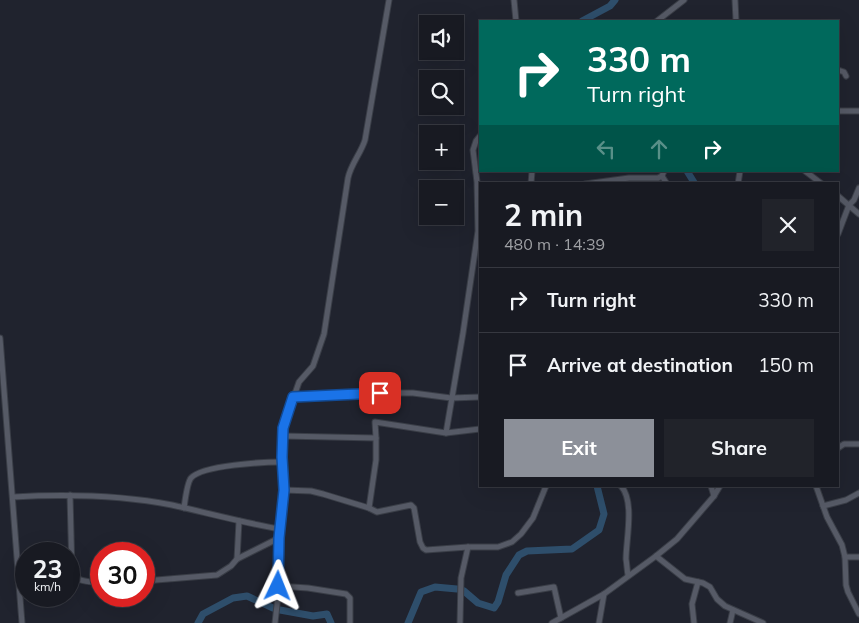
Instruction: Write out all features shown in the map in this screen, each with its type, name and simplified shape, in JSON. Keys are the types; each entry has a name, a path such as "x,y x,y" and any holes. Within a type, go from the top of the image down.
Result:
{"street":[{"path":"275,623 279,538 284,490 282,462 283,428 299,382 317,359 324,334 349,172 362,150 365,140 389,0"},
{"path":"514,0 516,20"},
{"path":"658,20 684,0"},
{"path":"735,0 736,20"},
{"path":"666,14 666,20"},
{"path":"839,70 844,72 846,76"},
{"path":"839,111 859,111"},
{"path":"446,433 478,231 477,182 473,154 474,146 479,138"},
{"path":"806,172 819,182"},
{"path":"596,182 612,179 658,178 663,174"},
{"path":"839,231 849,205 854,200 859,188"},
{"path":"839,197 859,214"},
{"path":"0,338 22,623"},
{"path":"293,397 413,393 451,398 479,397"},
{"path":"370,508 376,460 376,422 446,433 479,429"},
{"path":"283,436 376,438"},
{"path":"839,447 844,444 859,444"},
{"path":"184,508 189,481 195,475 230,466 282,462"},
{"path":"284,490 311,491 381,512 387,509 411,505 414,508 420,542 426,550 498,547 512,542 521,534 533,518 546,487"},
{"path":"622,487 627,494 628,503 626,558 628,575"},
{"path":"711,487 714,496"},
{"path":"552,623 604,594 656,556 676,539 714,496 719,487"},
{"path":"816,487 823,506 842,545 845,557 846,585 859,614"},
{"path":"823,506 846,500 859,493"},
{"path":"13,497 70,495 147,502 280,529"},
{"path":"70,495 72,573 79,580 90,581"},
{"path":"237,559 240,521"},
{"path":"155,580 217,575 231,566 237,559 279,538"},
{"path":"460,623 461,578 468,547"},
{"path":"656,556 684,579 703,583 710,587 716,599 733,610 763,623"},
{"path":"845,557 859,557"},
{"path":"694,623 692,604 698,582"},
{"path":"278,586 308,588 346,594 350,598 350,623"},
{"path":"518,593 554,587 561,618"},
{"path":"599,623 604,594"},
{"path":"730,623 733,610"}],"waterway":[{"path":"584,20 610,6 615,0"},
{"path":"688,172 694,182"},
{"path":"464,591 478,603 494,608 498,602 506,575 519,555 527,551 572,549 599,530 604,514 597,487"},
{"path":"408,623 421,592 435,587 457,589"},
{"path":"198,623 203,614 233,598 247,596 273,608"},
{"path":"280,610 313,616 327,614 331,623"}],"route":[{"path":"278,586 279,538 284,490 283,428 293,397 380,393"}]}
